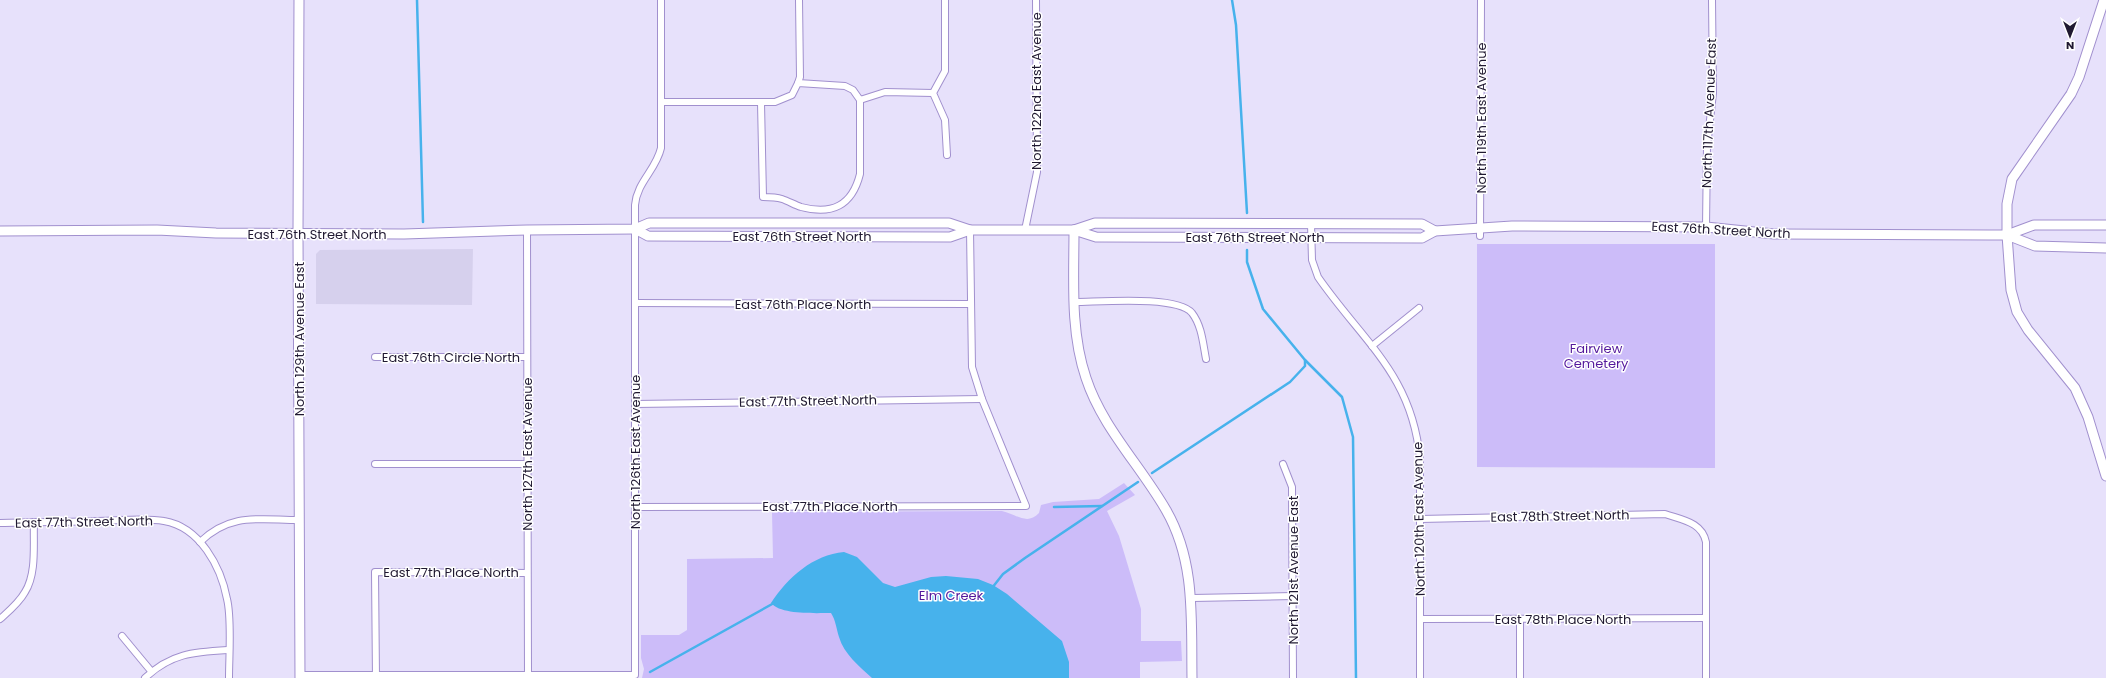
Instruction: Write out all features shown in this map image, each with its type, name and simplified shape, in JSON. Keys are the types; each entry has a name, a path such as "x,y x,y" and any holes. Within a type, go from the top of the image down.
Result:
{"main road":[{"name":"North 129th Avenue East","path":"299,0 298,233 300,676"},
{"path":"2104,0 2083,64 2071,94 2012,179 2008,204 2008,235 2011,290 2017,312 2028,330 2075,388 2089,421 2106,476"},
{"name":"East 76th Street North","path":"0,231 157,230 404,234 527,230 635,229 649,223 949,223 970,230 1074,230 1096,237 1422,238 1435,230"},
{"name":"East 76th Street North","path":"1074,230 1095,223 1422,224 1435,230 1480,232 1706,227 1774,234 2008,235 2034,226 2106,225"},
{"name":"East 76th Street North","path":"635,229 648,236 950,237 970,230"},
{"path":"1074,230 1076,338 1079,356 1094,398 1166,510 1184,555 1192,598 1192,678"},
{"name":"East 76th Street North","path":"2008,235 2035,246 2106,248"}],"street":[{"path":"635,229 636,197 643,180 659,157 661,148 661,0"},
{"path":"662,102 761,103 783,100 792,95 800,77 799,0"},
{"path":"933,93 945,71 946,0"},
{"name":"North 122nd East Avenue","path":"1025,230 1036,172 1036,0"},
{"name":"North 119th East Avenue","path":"1480,232 1481,0"},
{"name":"North 117th Avenue East","path":"1706,227 1707,147 1713,93 1712,0"},
{"path":"761,103 763,197 780,198 800,207 827,209 839,206 852,195 860,174 860,100 853,90 845,86 798,83"},
{"path":"860,100 885,92 933,93"},
{"path":"933,93 945,120 947,155"},
{"name":"North 120th East Avenue","path":"1311,224 1312,260 1318,277 1372,346 1400,386 1416,427 1420,459 1420,678"},
{"name":"North 126th East Avenue","path":"527,677 635,675 635,229"},
{"name":"North 127th East Avenue","path":"527,230 527,677"},
{"path":"970,230 972,367 982,399"},
{"path":"1075,302 1164,302 1186,308 1192,313 1199,326 1206,359"},
{"name":"East 76th Place North","path":"635,303 971,304"},
{"path":"1372,346 1419,308"},
{"name":"East 76th Circle North","path":"375,357 527,357"},
{"name":"East 77th Street North","path":"635,404 982,399"},
{"name":"East 77th Place North","path":"635,507 1026,506 982,399"},
{"path":"375,464 527,464"},
{"name":"North 121st Avenue East","path":"1283,464 1292,487 1293,678"},
{"name":"East 78th Street North","path":"1420,519 1665,514 1698,526 1702,531 1706,542 1706,618"},
{"path":"229,678 228,601 220,574 200,542 218,527 229,522 253,520 300,520"},
{"name":"East 77th Street North","path":"0,523 165,521 191,534 200,542"},
{"path":"0,619 17,603 28,586 31,575 34,522"},
{"name":"East 77th Place North","path":"376,677 375,572 527,573"},
{"path":"1192,598 1292,596"},
{"path":"1706,618 1706,678"},
{"name":"East 78th Place North","path":"1420,619 1706,618"},
{"path":"1520,619 1520,678"},
{"path":"122,636 152,671"},
{"path":"145,678 168,660 180,655 194,652 229,650"},
{"path":"300,676 527,677"}],"shaded area":[{"path":"473,249 472,305 316,304 316,254 320,250"}],"green space":[{"name":"Fairview Cemetery","path":"1477,244 1715,244 1715,468 1477,467"},
{"name":"Elm Creek","path":"1124,483 1135,495 1107,511 1119,536 1141,609 1141,641 1181,641 1182,661 1140,662 1140,678 642,678 644,669 641,658 641,635 679,635 687,630 687,559 773,558 772,512 1002,511 1021,518 1030,519 1039,513 1041,505 1053,502 1099,499"}],"water":[{"path":"844,552 857,557 883,583 895,587 931,577 946,576 978,579 993,585 1007,594 1062,641 1069,662 1069,678 872,678 844,649 831,613 808,613 782,610 771,603 785,584 802,569 822,558"}],"waterway":[{"path":"417,0 423,222"},
{"path":"1232,0 1236,25 1247,213"},
{"path":"1247,250 1247,262 1263,309 1305,360 1342,397 1353,437 1356,678"},
{"path":"1152,473 1290,382 1305,366 1305,360"},
{"path":"992,588 1003,574 1025,558 1138,482"},
{"path":"1054,507 1102,506"},
{"path":"650,672 774,603"}]}
